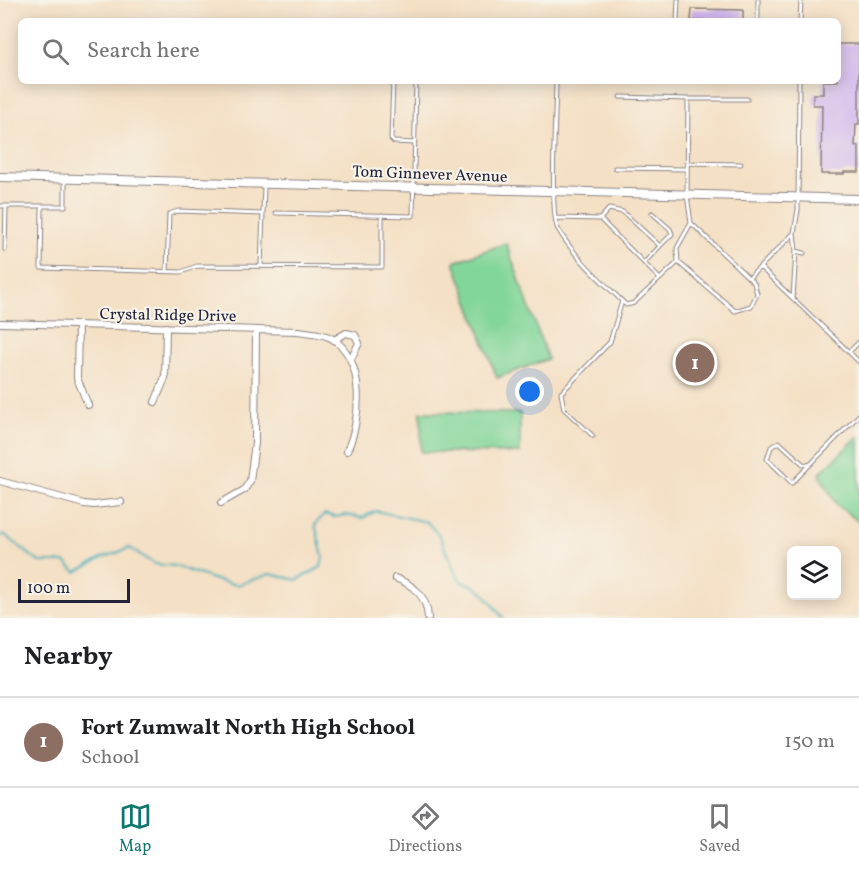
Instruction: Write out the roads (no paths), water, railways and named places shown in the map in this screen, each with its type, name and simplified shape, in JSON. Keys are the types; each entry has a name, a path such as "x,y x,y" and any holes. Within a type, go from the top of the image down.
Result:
{"main road":[{"name":"Tom Ginnever Avenue","path":"0,177 859,200"}],"street":[{"name":"Crystal Ridge Drive","path":"0,323 298,331 324,335 334,340 346,333 355,335 359,343 351,358 356,374 356,409 354,435 347,451"},
{"path":"78,325 77,378 88,405"},
{"path":"155,402 165,378 166,327"},
{"path":"221,503 244,489 250,481 255,443 256,330"},
{"path":"334,340 351,358"},
{"path":"0,481 94,505 121,502"},
{"path":"395,578 410,584 420,593 428,609 428,618"}],"lane":[{"path":"677,18 678,0"},
{"path":"758,0 758,18"},
{"path":"800,18 801,0"},
{"path":"393,84 391,139 394,142 415,143"},
{"path":"276,213 413,216 416,84"},
{"path":"556,84 554,192 556,227 575,252 626,305 634,303 678,262"},
{"path":"793,298 796,251 794,233 798,210 799,84"},
{"path":"620,97 747,99"},
{"path":"688,99 687,195 691,223 677,248 678,262 735,311 751,306 757,294 754,283 691,223"},
{"path":"687,163 741,164"},
{"path":"615,168 687,169"},
{"path":"0,206 65,206 66,179"},
{"path":"261,266 264,184"},
{"path":"5,250 6,206"},
{"path":"42,206 41,268 181,272 197,266 382,267 382,215"},
{"path":"600,219 609,209 623,212 660,246"},
{"path":"167,271 170,214 178,211 263,214"},
{"path":"644,263 672,234 670,229 652,213"},
{"path":"556,218 600,219 660,279"},
{"path":"749,278 794,233"},
{"path":"796,251 804,253"},
{"path":"760,267 859,362"},
{"path":"593,436 564,409 561,393 610,342 622,301"},
{"path":"849,352 859,342"},
{"path":"810,465 803,464 779,442 771,447 767,459 792,483 810,465 859,414"}],"waterway":[{"path":"0,536 4,534 39,562 65,562 76,572 102,558 130,548 154,564 175,566 237,585 270,574 297,580 321,567 323,557 315,524 325,514 335,517 345,515 362,518 376,511 427,522 439,535 455,572 462,582 481,591 503,618"}],"place":[{"name":"Fort Zumwalt North High School","path":"695,363"}]}
